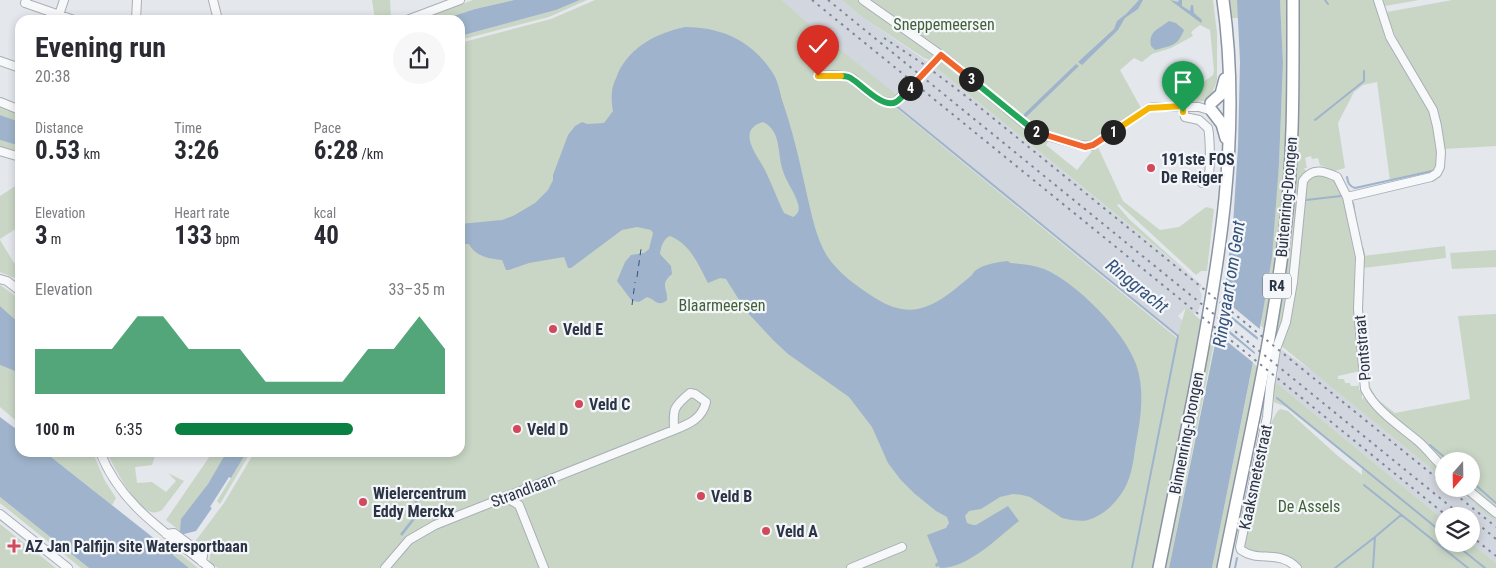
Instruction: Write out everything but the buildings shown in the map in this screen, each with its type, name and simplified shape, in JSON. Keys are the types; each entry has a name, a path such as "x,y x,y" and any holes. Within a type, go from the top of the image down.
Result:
{"highway":[{"name":"Binnenring-Drongen","path":"1159,568 1211,305 1222,226 1229,143 1230,70 1223,0"},
{"name":"Buitenring-Drongen","path":"1223,568 1269,337 1285,229 1293,106 1293,0"},
{"path":"1229,143 1224,135 1220,119 1211,107 1221,94 1225,78 1230,70"}],"street":[{"path":"26,1 59,15 64,0"},
{"path":"136,15 137,0"},
{"path":"213,0 217,15"},
{"path":"418,15 444,3 460,0"},
{"path":"863,0 941,55 989,92 1031,129 1040,134 1079,146 1093,145 1149,108 1211,107"},
{"path":"1348,197 1431,177 1437,173 1440,167 1440,143 1433,110 1390,37 1378,0"},
{"path":"818,76 847,76 879,99 895,103 941,55"},
{"path":"0,61 15,66"},
{"path":"0,102 15,108"},
{"path":"1183,106 1185,117 1199,120 1208,128 1210,142 1208,175 1202,183"},
{"path":"0,151 15,156"},
{"name":"Pontstraat","path":"1278,343 1286,322 1293,282 1302,181 1311,173 1327,172 1337,177 1348,197 1360,257 1358,309 1365,389 1369,398 1381,410 1420,443 1435,459"},
{"path":"0,279 7,281 15,287"},
{"name":"Kaaksmetestraat","path":"1278,343 1270,386 1270,405 1240,547 1241,550 1248,554 1281,557 1289,560 1297,568"},
{"name":"Strandlaan","path":"385,568 409,540 435,525 674,430 696,420 704,411 706,402 695,394 690,393 678,402 673,412 674,430"},
{"path":"102,457 124,494 146,518 182,543 210,568"},
{"path":"506,497 519,505 544,568"},
{"path":"1478,498 1496,513"},
{"path":"0,514 68,568"},
{"path":"851,568 902,547"}],"shaded area":[{"path":"782,0 842,0 862,17 934,66 1202,285 1199,289 1202,295 1199,309 1194,314 1186,308 1178,316 1183,321 1178,336 895,105 897,96"},
{"path":"1282,350 1315,373 1435,472 1435,498 1470,498 1478,507 1435,507 1435,513 1273,380 1278,374 1276,369 1280,356 1278,354"},
{"path":"1480,508 1496,522 1496,563 1480,550"}],"green space":[{"path":"372,0 390,0 391,15 374,15"},
{"path":"473,0 514,0 456,15 431,15"},
{"path":"580,0 587,0 549,17 465,39 465,35 556,10"},
{"name":"Blaarmeersen","path":"595,0 782,0 898,96 894,106 1177,338 1186,307 1216,334 1169,568 218,568 209,562 211,551 204,546 198,546 194,543 224,503 252,457 465,457 465,42 551,19"},
{"name":"Sneppemeersen","path":"842,0 1213,0 1217,33 1217,81 1209,100 1192,103 1194,89 1213,75 1214,70 1210,30 1200,25 1191,32 1193,36 1171,48 1152,54 1142,62 1134,58 1120,70 1141,108 1090,143 1053,133 1046,145 1077,170 1097,145 1123,201 1160,230 1179,227 1206,207 1214,209 1207,271 1201,271 1196,275 1119,204 1117,205 1129,219 1193,277 934,66 947,54 943,53 932,61 924,58 862,17"},
{"path":"1226,0 1237,0 1239,18 1229,18"},
{"path":"1280,0 1374,0 1385,38 1429,112 1434,127 1437,152 1434,171 1390,181 1377,82 1363,85 1354,92 1338,123 1345,168 1335,171 1320,165 1318,158 1312,159 1311,156 1305,158 1307,168 1304,168 1310,177 1321,174 1335,179 1345,198 1355,258 1354,301 1360,371 1338,376 1338,379 1344,379 1345,383 1350,383 1351,386 1359,385 1359,390 1362,390 1362,400 1370,387 1377,399 1395,413 1470,399 1458,316 1496,314 1496,522 1469,498 1480,498 1480,452 1435,452 1435,472 1279,344 1282,335 1276,337 1261,326 1279,164 1283,63"},
{"path":"1383,0 1419,0 1385,6"},
{"path":"1452,0 1496,0 1496,146 1444,149 1434,106 1400,46 1387,12"},
{"path":"0,108 15,113 15,120 0,115"},
{"path":"0,140 15,144 15,152 0,148"},
{"path":"15,186 15,229 0,239 0,196"},
{"path":"0,240 15,262 15,278 0,272"},
{"path":"1445,246 1446,258 1363,268 1363,256"},
{"path":"1496,250 1496,267 1452,269 1450,253"},
{"path":"0,285 15,296 15,320 0,306"},
{"path":"1253,363 1259,368 1218,568 1212,568"},
{"path":"0,365 15,371 15,420 0,407"},
{"name":"De Assels","path":"1273,380 1435,513 1435,552 1480,552 1480,550 1496,563 1496,568 1297,568 1289,560 1241,550 1262,453 1274,418 1280,409 1288,411 1362,475 1362,468 1286,407 1274,402"},
{"path":"51,457 95,457 105,481 116,498 112,505"},
{"path":"109,457 155,457 152,465 135,467 137,483 152,482 166,492 176,481 168,473 184,481 162,510 151,512 138,503"},
{"path":"209,457 224,457 180,531 166,520"},
{"path":"244,457 248,457 220,504 217,501"},
{"path":"0,497 89,568 81,568 0,503"},
{"name":"AZ Jan Palfijn site Watersportbaan","path":"0,524 56,568 0,568"},
{"path":"173,548 198,568 189,568 173,555 171,552"}],"water":[{"path":"514,0 580,0 556,10 465,35 465,15 456,15"},
{"path":"1139,0 1143,0 1138,9 1125,18 1118,30 1082,65 1078,62 1114,29 1117,21"},
{"path":"1170,0 1178,2 1182,0 1182,6 1190,11 1191,5 1193,5 1194,13 1202,20 1201,23"},
{"name":"Ringvaart om Gent","path":"1237,0 1280,0 1283,63 1279,164 1272,257 1262,317 1212,568 1169,568 1222,310 1233,225 1238,146 1240,62"},
{"path":"1169,21 1176,23 1184,30 1179,40 1170,46 1155,50 1151,46 1151,37 1155,31"},
{"path":"685,27 725,33 747,45 766,63 779,87 820,242 827,256 837,269 875,298 890,306 903,309 927,306 949,294 983,266 1008,261 1010,263 1044,269 1057,275 1098,309 1130,351 1139,374 1141,393 1139,424 1130,476 1122,493 1107,510 1095,518 1082,521 1062,518 1030,497 1013,494 1000,497 981,509 969,511 965,516 967,523 976,525 1008,506 1019,521 972,558 951,567 936,567 935,564 938,562 927,535 946,528 949,523 947,517 936,511 900,479 888,463 872,427 849,397 788,354 773,340 746,311 726,279 720,278 708,283 697,262 683,244 670,236 664,241 660,254 671,266 672,274 665,284 667,300 659,303 647,297 639,302 632,301 617,281 625,262 631,255 644,253 649,249 653,233 651,230 637,227 622,230 571,268 568,268 564,257 529,263 506,270 502,260 483,256 469,244 465,244 465,224 502,220 513,216 535,203 548,190 568,135 575,126 582,122 587,124 604,123 613,111 613,85 623,64 630,55 646,42 665,33","holes":["763,122 773,131 778,144 783,171 799,208 793,217 784,213 749,137 755,126"]},
{"path":"1076,64 1079,66 1025,118 1023,116 1025,113"},
{"path":"0,115 15,120 15,144 0,140"},
{"path":"0,306 15,320 15,371 0,365"},
{"path":"0,417 15,428 15,457 51,457 165,547 169,545 180,531 181,519 208,484 224,457 244,457 196,531 184,534 172,550 173,555 189,568 89,568 0,497"},
{"path":"414,489 416,489 419,514 402,536 400,534 416,514"}],"pier":[{"path":"1221,297 1262,331 1260,339 1219,306"},
{"path":"1219,309 1260,342 1257,354 1217,320"},
{"path":"1216,323 1257,356 1255,364 1214,331"}],"waterway":[{"path":"1325,0 1328,4"},
{"path":"1315,120 1364,81 1364,71"},
{"name":"Ringgracht","path":"895,105 1178,336 1132,568"},
{"path":"1347,177 1349,184 1355,188 1432,171"},
{"path":"1306,200 1341,196"},
{"path":"1353,203 1356,223"},
{"path":"1362,247 1364,255"},
{"path":"1277,398 1435,527"},
{"path":"1430,445 1438,452"},
{"path":"1364,485 1468,568"},
{"path":"1480,489 1496,503"},
{"path":"1373,568 1375,537 1401,515"},
{"path":"1335,568 1375,537"},
{"path":"1465,552 1485,568"},
{"path":"1235,568 1237,558"}],"ferry route":[{"path":"637,277 641,249"},
{"path":"632,305 635,282"}],"railway":[{"path":"812,0 1436,507"},
{"path":"828,0 1451,507"},
{"path":"884,38 922,63 967,97 1435,477"},
{"path":"1460,498 1496,527"},
{"path":"1480,526 1496,539"},
{"path":"1480,543 1496,556"}],"place":[{"name":"191ste FOS De Reiger","path":"1151,168"},
{"name":"Veld E","path":"553,329"},
{"name":"Veld C","path":"579,404"},
{"name":"Veld D","path":"517,429"},
{"name":"Veld B","path":"701,496"},
{"name":"Wielercentrum Eddy Merckx","path":"363,502"},
{"name":"Veld A","path":"766,531"},
{"name":"AZ Jan Palfijn site Watersportbaan","path":"14,546"}],"route":[{"path":"818,76 847,76 852,78 870,94 879,99 895,103 941,55 989,92 1031,129 1040,134 1085,147 1095,144 1149,108 1183,106 1183,112"}]}
